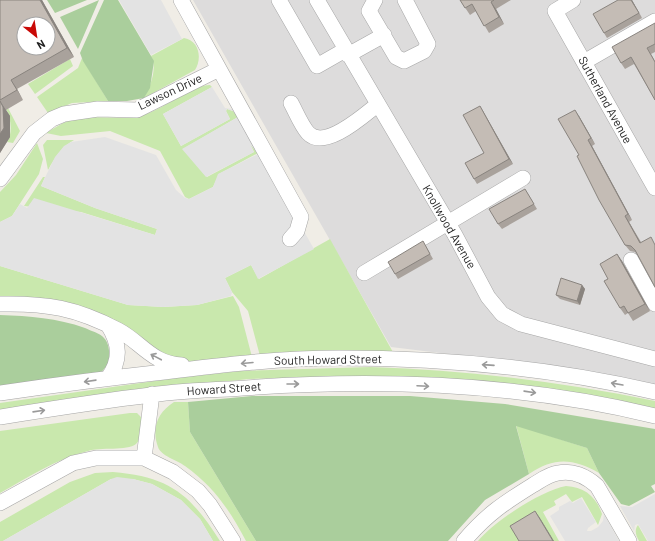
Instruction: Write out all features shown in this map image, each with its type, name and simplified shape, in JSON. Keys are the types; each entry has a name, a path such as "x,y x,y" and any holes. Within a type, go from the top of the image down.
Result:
{"street":[{"path":"181,0 301,217 297,232 290,239"},
{"path":"279,0 317,66 384,35"},
{"name":"Knollwood Avenue","path":"317,0 346,53 448,223 488,297 508,318 521,324 655,359"},
{"path":"375,0 368,10 396,57 404,61 424,51 428,44 405,0"},
{"name":"Sutherland Avenue","path":"573,0 555,11 655,188"},
{"path":"584,62 655,21"},
{"name":"Lawson Drive","path":"0,179 34,134 52,119 64,114 98,109 137,110 218,69"},
{"path":"291,103 308,133 314,137 324,137 337,133 352,125 377,105"},
{"path":"364,273 524,178"},
{"path":"631,260 655,304"},
{"path":"0,304 42,305 80,312 120,331 145,351 165,362 178,365 207,366"},
{"path":"108,325 117,342 118,352 116,362 108,378"},
{"name":"South Howard Street","path":"0,394 108,378 207,366 268,361 338,358 430,361 500,366 568,376 655,392"},
{"name":"Howard Street","path":"0,417 152,394 287,384 390,384 502,389 619,407 655,416"},
{"path":"144,458 152,394"},
{"path":"0,503 73,463 96,458 144,458 173,472 198,491 210,505 233,541"},
{"path":"464,541 482,520 505,502 557,473 581,475 589,479 597,486 629,541"}],"shaded area":[{"path":"119,0 161,0 182,39 151,55"},
{"path":"193,0 655,0 655,385 573,369 391,347"},
{"path":"212,87 225,108 232,109 236,112 314,249 258,279 251,265 225,278 232,292 231,296 197,305 163,307 128,305 0,266 0,222 12,216 20,204 27,208 34,198 155,235 157,229 95,208 41,186 55,157 64,146 71,142 105,137 156,155 176,190 185,198 189,199 213,187 218,174 258,154 250,144 254,152 206,177 182,149 238,117 233,111 227,109 226,111 230,119 181,146 163,114"},
{"path":"117,477 152,484 181,500 200,519 213,541 3,541 111,479"},
{"path":"655,494 655,541 648,541 638,524 635,525 634,531 620,506 632,507"},
{"path":"581,498 596,522 588,528 587,531 591,531 598,527 603,521 604,514 619,541 565,541 550,516 559,510 559,507 570,501 573,503"}],"green space":[{"path":"47,0 87,0 55,13"},
{"path":"99,0 78,49 60,17"},
{"path":"104,0 118,0 154,61 150,88 144,98 127,101 108,101 83,61 80,53"},
{"path":"184,38 193,43 198,51 199,56 195,70 144,98 151,83 154,66 151,56"},
{"path":"82,58 108,101 72,103 48,113 37,97 78,68"},
{"path":"70,59 73,66 35,94 28,84"},
{"path":"210,85 212,87 163,114 181,146 230,119 226,111 227,109 233,111 238,117 183,149 207,177 254,152 250,144 258,153 219,174 213,187 189,199 185,197 160,151 110,131 61,136 46,133 65,122 78,118 136,117 154,111 196,89"},
{"path":"8,108 20,131 13,143 7,142 11,130 6,109"},
{"path":"47,140 74,140 65,146 48,170 43,145"},
{"path":"37,143 43,159 39,174 12,216 0,222 0,192 16,175"},
{"path":"43,177 45,177 41,186 95,208 157,229 155,235 81,212 24,206"},
{"path":"330,239 394,354 260,356 248,311 232,292 225,278 251,265 259,279"},
{"path":"0,266 128,305 164,307 197,305 233,296 239,307 252,357 192,362 171,360 116,324 0,299"},
{"path":"0,315 54,320 95,332 102,336 107,343 109,354 108,364 100,374 0,388"},
{"path":"370,367 478,374 584,388 655,401 655,409 431,378 360,376 249,379 171,387 0,411 0,403 176,378 240,371"},
{"path":"252,396 410,396 505,404 655,429 655,484 651,486 655,492 629,506 621,504 599,473 587,448 516,426 529,474 485,500 448,541 256,541 190,432 188,402"},
{"path":"174,402 188,402 190,432 256,541 246,541 227,509 213,491 185,466 162,453 158,447 155,433 157,421 168,406"},
{"path":"137,413 142,418 140,435 136,444 120,448 93,450 76,454 43,469 0,493 0,431"},
{"path":"516,425 587,448 599,473 581,464 572,462 555,462 538,468 529,474"},
{"path":"113,472 133,474 150,478 177,491 199,511 220,541 213,541 200,519 181,500 152,484 133,479 111,479 3,541 0,541 0,522 70,482 95,473"},
{"path":"566,486 578,488 593,497 602,514 598,525 582,497 572,502 566,494 554,501 556,505 543,512 559,541 478,541 506,516 531,500 555,489"},
{"path":"638,525 647,541 639,541 636,533"}],"building":[{"path":"0,0 40,0 49,16 16,16 16,56 53,56 11,80 17,90 0,100"},
{"path":"460,0 494,0 491,2 499,17 484,26 472,4 465,8"},
{"path":"618,0 631,0 639,13 604,33 593,14"},
{"path":"655,23 655,44 647,48 655,62 655,100 631,57 621,63 612,47"},
{"path":"56,28 67,48 56,54"},
{"path":"0,101 3,107 4,128 0,134"},
{"path":"480,106 509,159 474,179 465,163 484,153 463,115"},
{"path":"575,110 591,138 588,140 628,214 625,216 640,243 651,237 655,245 655,287 635,250 631,246 625,245 599,200 577,156 579,155 558,119"},
{"path":"525,189 534,204 498,224 489,209"},
{"path":"423,241 430,254 395,274 388,262"},
{"path":"617,254 645,304 628,313 624,306 620,308 604,281 608,279 600,264"},
{"path":"561,278 582,285 577,301 556,295"},
{"path":"535,511 553,541 519,541 510,526"}]}
